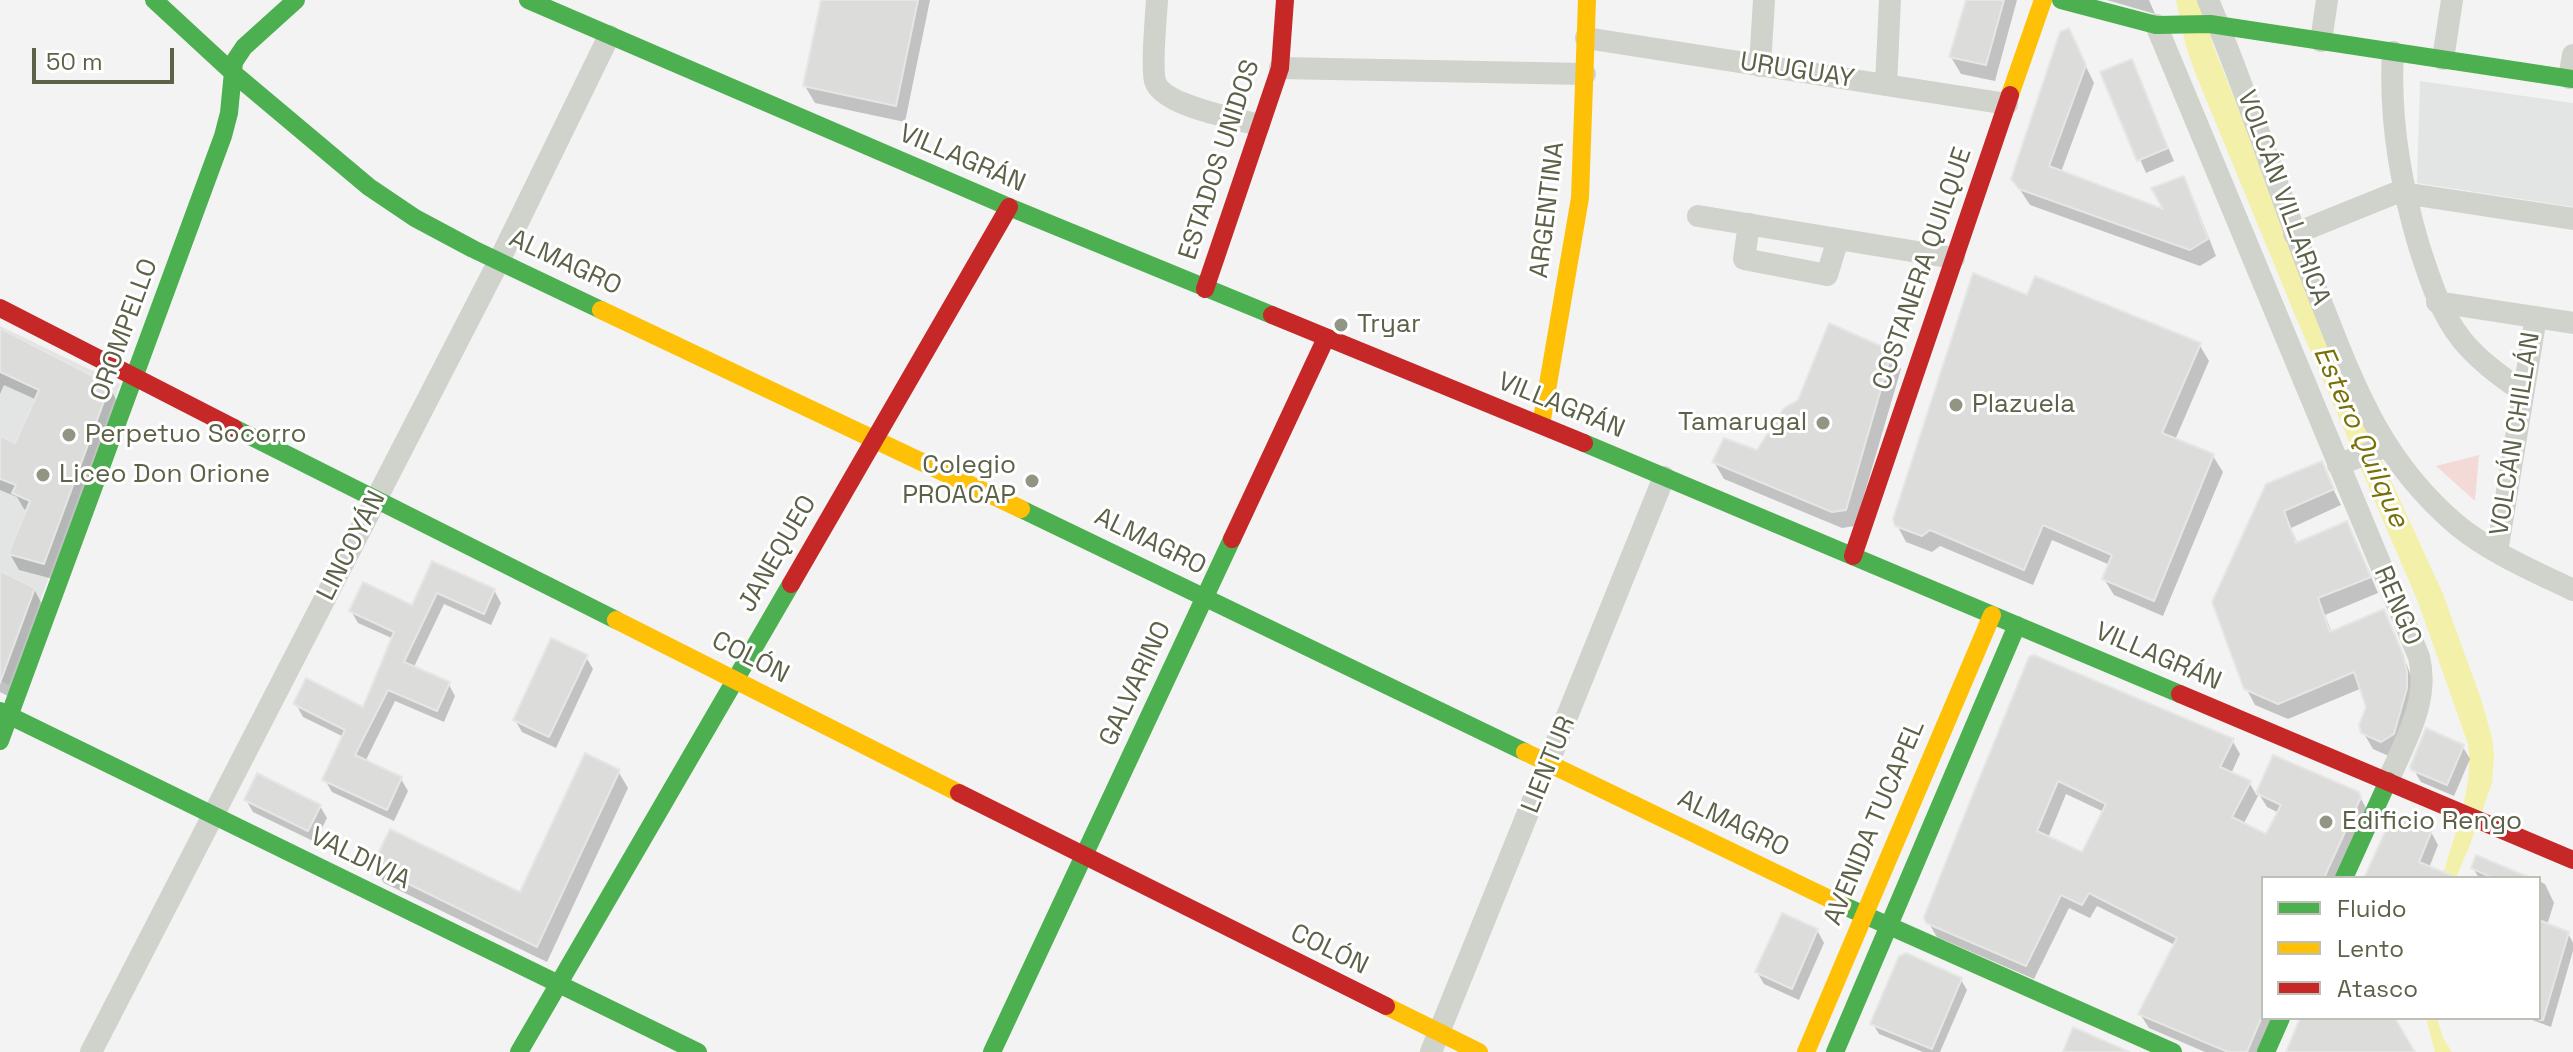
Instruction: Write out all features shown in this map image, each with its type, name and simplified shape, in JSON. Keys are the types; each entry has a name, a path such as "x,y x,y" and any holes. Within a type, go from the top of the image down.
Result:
{"main road":[{"name":"ALMAGRO","path":"154,0 232,72 369,187 415,218 1864,915 2173,1052"},
{"name":"OROMPELLO","path":"0,741 5,713 136,376 223,136 230,104 232,72 238,53 296,0"},
{"name":"VILLAGRÁN","path":"528,0 1009,207 1541,425 2573,860"},
{"name":"ESTADOS UNIDOS","path":"1205,289 1280,68 1285,0"},
{"name":"ARGENTINA","path":"1541,425 1578,213 1583,157 1587,0"},
{"name":"COSTANERA QUILQUE","path":"1853,556 2043,0"},
{"path":"2061,0 2167,25 2214,24 2571,79"},
{"name":"JANEQUEO","path":"519,1052 1009,207"},
{"name":"COLÓN","path":"0,308 375,501 735,679 1084,857 1435,1043 1479,1052"},
{"name":"GALVARINO","path":"992,1052 1326,338"},
{"name":"AVENIDA TUCAPEL","path":"1806,1052 1992,615"},
{"name":"AVENIDA TUCAPEL","path":"1835,1052 2017,625"},
{"name":"VALDIVIA","path":"5,713 698,1052"},
{"name":"RENGO","path":"2345,876 2388,781"},
{"path":"2266,1052 2280,1020"}],"street":[{"path":"1157,0 1155,80 1162,94 1177,102 1259,125"},
{"path":"1760,66 1764,0"},
{"path":"1886,85 1890,0"},
{"name":"VOLCÁN VILLARICA","path":"2208,0 2214,24 2294,234 2350,376 2383,448 2458,525 2497,552 2573,590"},
{"path":"2321,41 2327,0"},
{"path":"2443,59 2452,0"},
{"name":"RENGO","path":"2167,25 2345,462 2419,657 2422,672 2420,701 2388,781"},
{"name":"LINCOYÁN","path":"91,1052 499,261 609,36"},
{"name":"URUGUAY","path":"1586,38 2007,104"},
{"path":"2393,52 2391,78 2396,153 2403,193 2437,302 2463,341 2495,373 2523,392"},
{"path":"2571,79 2573,55"},
{"path":"1280,68 1585,74"},
{"path":"2294,234 2393,194 2403,193 2573,219"},
{"path":"1698,216 1954,258"},
{"path":"1749,224 1744,259 1827,275 1838,239"},
{"path":"2437,302 2573,323"},
{"name":"VOLCÁN CHILLÁN","path":"2497,552 2536,317"},
{"path":"2345,462 2383,448"},
{"name":"LIENTUR","path":"1435,1043 1664,477"}],"shaded area":[{"path":"2420,81 2573,103 2573,207 2417,183"},
{"name":"Liceo Don Orione","path":"0,326 120,384 9,685 0,681"},
{"path":"2479,455 2475,501 2436,466"}],"water":[{"name":"Estero Quilque","path":"2176,0 2199,0 2215,50 2357,406 2443,594 2481,699 2492,738 2492,783 2457,876 2443,876 2466,795 2468,744 2418,602 2295,315 2186,47"},
{"path":"2427,1020 2438,1020 2443,1038 2452,1052 2435,1052"}],"building":[{"path":"821,0 918,0 896,106 803,86"},
{"path":"1966,0 2004,0 1986,65 1949,57"},
{"path":"2069,28 2086,65 2049,166 2163,209 2151,188 2184,176 2208,239 2190,250 2019,189 2011,179 2060,32"},
{"path":"2132,59 2168,148 2137,161 2100,72"},
{"path":"1973,273 2027,295 2035,276 2201,343 2162,433 2214,454 2154,601 2102,579 2112,555 2043,525 2024,570 1930,530 1922,536 1895,526 1893,519"},
{"name":"Tamarugal","path":"1829,323 1892,351 1846,510 1832,512 1712,462 1724,438 1757,450 1784,408 1798,400"},
{"name":"Perpetuo Socorro","path":"0,328 110,385 44,564 8,554 30,501 12,493 16,485 0,479 0,436 15,443 39,390 0,372"},
{"path":"2322,461 2334,489 2284,511 2296,543 2347,521 2371,577 2318,598 2330,632 2384,609 2403,654 2407,688 2394,734 2381,742 2361,733 2359,725 2366,707 2354,672 2278,704 2244,689 2212,602 2266,484"},
{"path":"432,561 495,589 484,614 437,593 404,662 450,682 437,711 388,690 355,755 402,777 387,810 322,780 345,730 293,704 306,678 363,707 394,632 349,611 363,582 412,605"},
{"path":"0,571 35,588 0,683"},
{"path":"551,638 588,655 549,737 513,720"},
{"path":"2034,655 2234,739 2220,767 2251,781 2232,817 2266,834 2281,805 2256,793 2273,755 2359,792 2361,797 2325,876 2261,876 2261,1019 2247,1052 2228,1052 2138,1014 2177,938 2089,893 2082,905 2061,895 2026,966 1926,923 1924,917 2029,657","holes":["2058,781 2106,804 2082,852 2037,831"]},
{"path":"2426,728 2464,745 2447,785 2411,770"},
{"path":"585,753 620,770 537,947 372,866 390,829 520,892"},
{"path":"257,773 321,805 308,831 244,800"},
{"path":"2401,815 2432,830 2419,862 2453,876 2365,876 2390,821"},
{"path":"2476,855 2526,876 2489,876 2471,868"},
{"path":"1782,913 1818,929 1792,989 1755,972"},
{"path":"2541,921 2569,932 2541,1020"},
{"path":"1906,953 1962,978 1932,1049 1870,1024 1899,956"},
{"path":"2299,1020 2396,1020 2415,1052 2286,1052"},
{"path":"2073,1027 2129,1052 2063,1052"}],"traffic: fast":[{"path":"154,0 232,72 369,187 415,218 473,249 601,310"},
{"path":"0,741 223,136 229,113 234,62 244,47 296,0"},
{"path":"528,0 1009,207 1272,315"},
{"path":"2061,0 2156,25 2210,24 2573,79"},
{"path":"234,428 616,620"},
{"path":"1584,443 2180,694"},
{"path":"1021,509 1525,752"},
{"path":"992,1052 1232,539"},
{"path":"519,1052 791,584"},
{"path":"1835,1052 2017,625"},
{"path":"0,711 698,1052"},
{"path":"2345,876 2388,781"},
{"path":"1842,905 2173,1052"},
{"path":"2266,1052 2280,1020"}],"traffic: slow":[{"path":"1541,425 1580,198 1587,0"},
{"path":"2010,95 2043,0"},
{"path":"601,310 1021,509"},
{"path":"1806,1052 1992,615"},
{"path":"616,620 959,793"},
{"path":"1525,752 1842,905"},
{"path":"1386,1006 1479,1052"}],"traffic: jam":[{"path":"1205,289 1280,68 1285,0"},
{"path":"1853,556 2010,95"},
{"path":"791,584 1009,207"},
{"path":"0,308 234,428"},
{"path":"1272,315 1584,443"},
{"path":"1232,539 1326,338"},
{"path":"2180,694 2573,860"},
{"path":"959,793 1386,1006"}],"place":[{"name":"Tryar","path":"1341,325"},
{"name":"Plazuela","path":"1956,405"},
{"name":"Tamarugal","path":"1823,423"},
{"name":"Perpetuo Socorro","path":"69,435"},
{"name":"Liceo Don Orione","path":"43,475"},
{"name":"Colegio PROACAP","path":"1032,481"},
{"name":"Edificio Rengo","path":"2326,822"}]}
